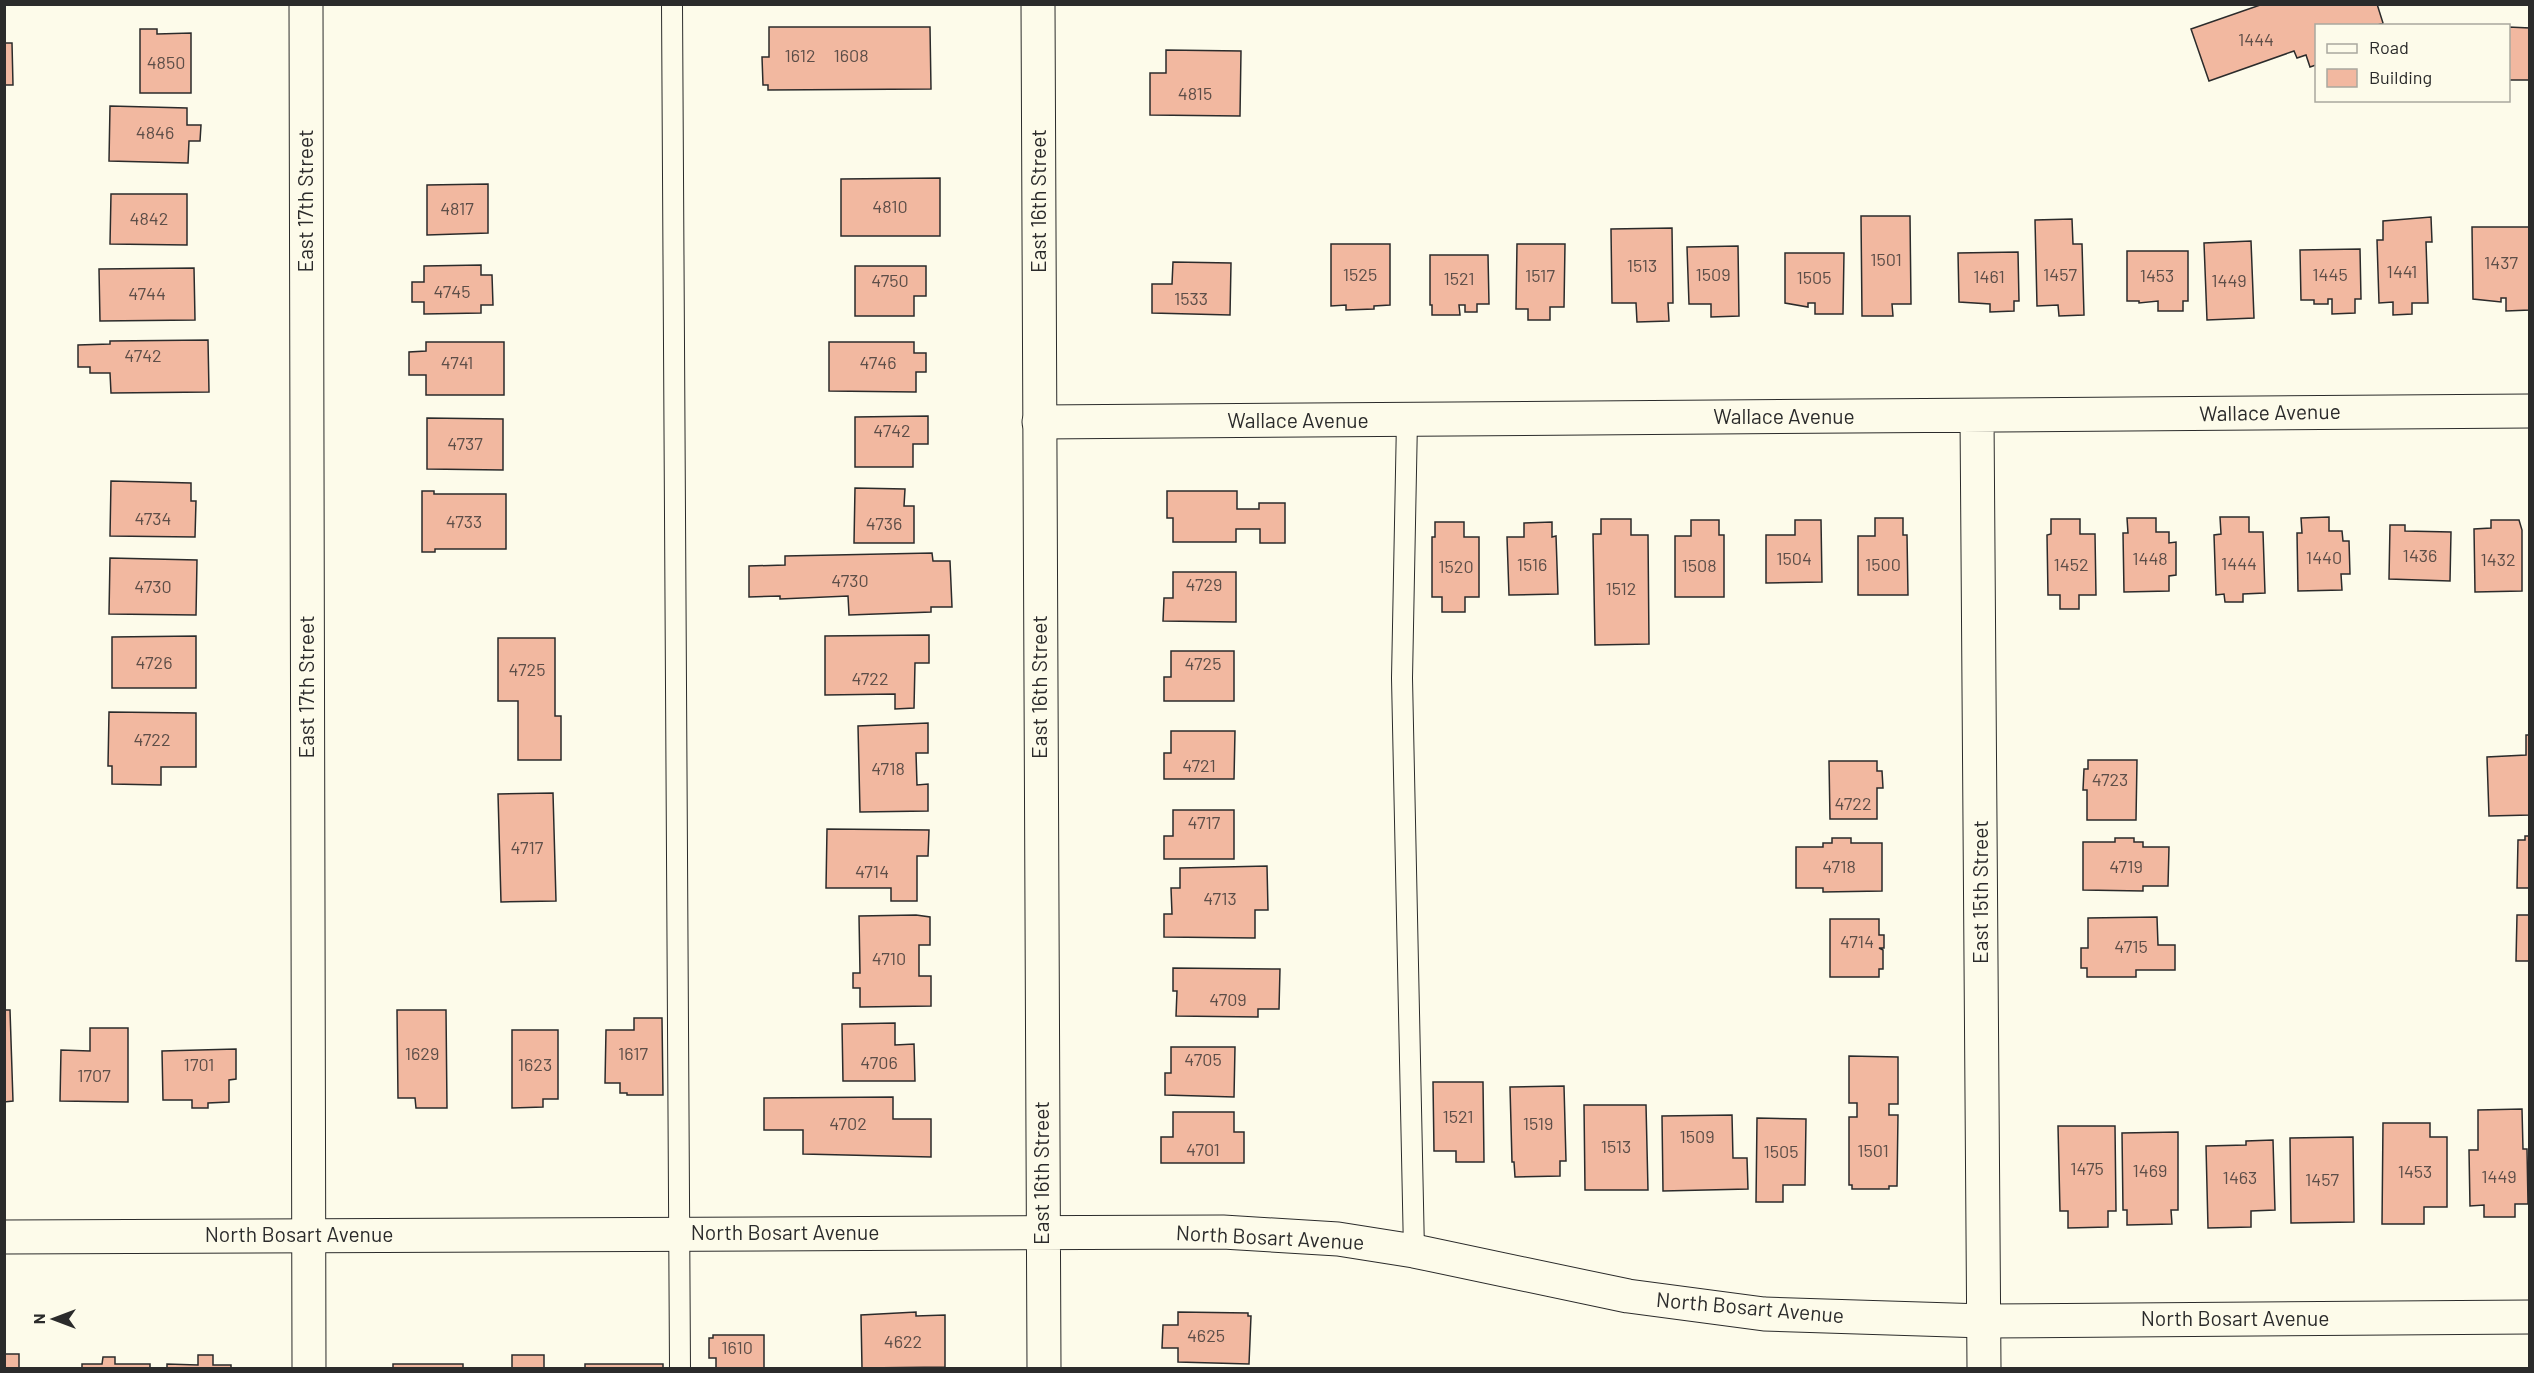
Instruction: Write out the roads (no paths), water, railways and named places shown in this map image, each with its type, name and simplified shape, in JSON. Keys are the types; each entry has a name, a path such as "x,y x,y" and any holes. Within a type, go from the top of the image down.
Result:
{"street":[{"name":"East 17th Street","path":"306,4 309,1368"},
{"name":"East 16th Street","path":"1038,4 1044,1368"},
{"name":"Wallace Avenue","path":"1039,422 2529,411"},
{"name":"East 15th Street","path":"1977,416 1984,1368"},
{"name":"North Bosart Avenue","path":"4,1237 1222,1232 1338,1239 1414,1251 1628,1296 1724,1310 1844,1318 1984,1321 2529,1317"}],"lane":[{"path":"672,4 680,1368"},
{"path":"1407,420 1402,678 1414,1251"}]}
